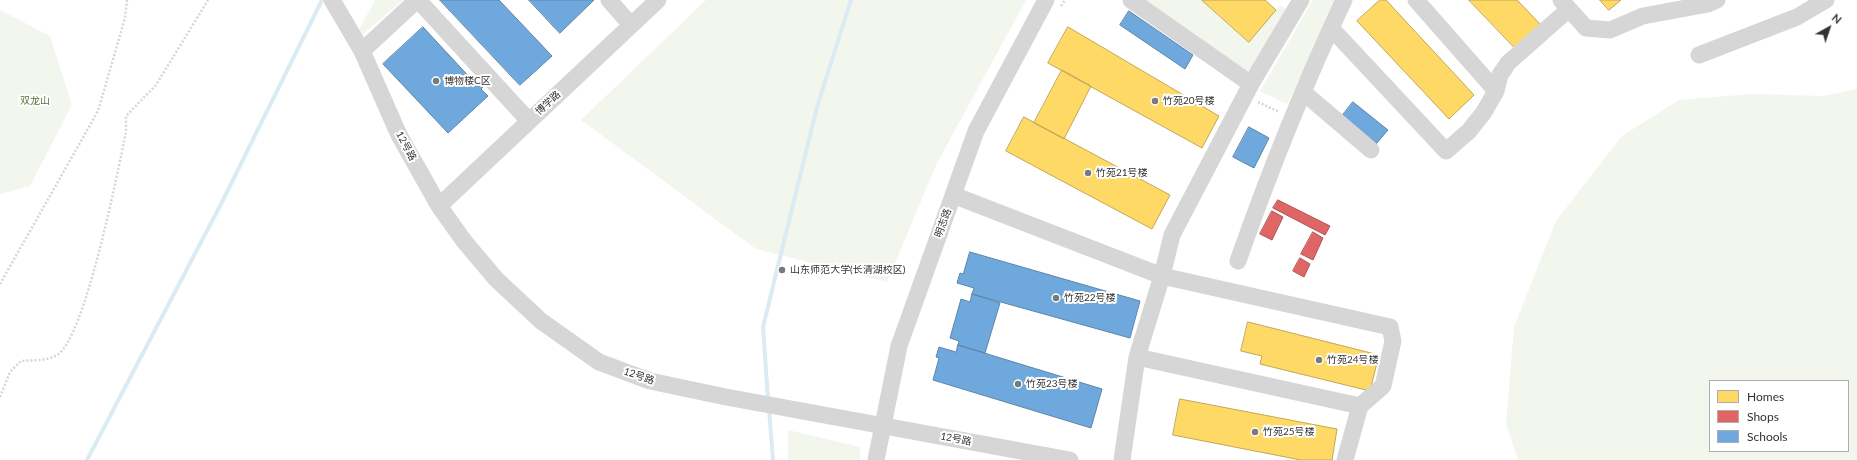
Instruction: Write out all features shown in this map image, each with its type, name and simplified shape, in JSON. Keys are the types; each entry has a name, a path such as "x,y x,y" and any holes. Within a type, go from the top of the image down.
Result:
{"street":[{"name":"12号路","path":"332,0 362,51 399,135 439,206 464,241 496,279 541,321 599,362 650,381 786,408 1070,460"},
{"path":"362,51 417,0 529,121"},
{"path":"609,0 631,25"},
{"name":"博学路","path":"439,206 658,0"},
{"name":"明志路","path":"876,460 899,346 976,131 1046,0"},
{"path":"1131,0 1248,90"},
{"path":"1122,460 1137,356 1162,276 1172,236 1248,90 1301,0"},
{"path":"1238,261 1272,167 1303,92 1344,0"},
{"path":"1416,0 1496,91"},
{"path":"1331,28 1446,151 1469,131 1484,112 1496,91 1500,75 1508,63 1548,26 1565,4 1586,28 1610,30 1643,16 1708,4 1717,0"},
{"path":"1699,55 1797,17 1826,0"},
{"path":"1303,92 1371,150"},
{"path":"953,195 1162,276 1390,327 1393,341 1383,386 1360,406 1345,460"},
{"path":"1137,356 1360,406"}],"path":[{"path":"0,284 98,111 125,18 127,0"},
{"path":"0,397 10,372 21,360 45,359 58,355 74,332 95,265 126,132 126,116 156,85 208,0"},
{"path":"1248,90 1292,118"}],"green space":[{"path":"375,0 403,0 362,35 359,30"},
{"path":"706,0 1026,0 937,163 887,282 756,249 581,120"},
{"path":"1138,0 1202,0 1249,42 1280,5 1288,12 1257,66 1244,72"},
{"path":"1313,0 1338,0 1287,104 1260,91"},
{"name":"双龙山","path":"0,10 50,36 72,105 30,186 0,194"},
{"path":"1857,89 1857,460 1518,460 1506,424 1514,327 1556,221 1622,136 1679,100 1752,94 1823,96"},
{"path":"788,430 860,447 860,460 788,460"}],"building: Homes":[{"path":"1202,0 1265,0 1276,10 1249,42"},
{"path":"1380,0 1386,0 1474,95 1449,119 1357,21"},
{"path":"1469,0 1517,0 1542,26 1517,50"},
{"path":"1600,0 1621,0 1609,10"},
{"name":"竹苑20号楼","path":"1068,27 1219,116 1202,148 1048,63"},
{"path":"1062,70 1091,86 1064,139 1034,123"},
{"name":"竹苑21号楼","path":"1024,117 1170,195 1152,229 1006,151"},
{"name":"竹苑24号楼","path":"1248,322 1379,355 1370,391 1260,364 1262,356 1241,351"},
{"name":"竹苑25号楼","path":"1180,399 1337,429 1332,460 1301,460 1173,435"}],"building: Shops":[{"path":"1278,200 1330,226 1325,235 1273,208"},
{"path":"1272,211 1283,217 1272,240 1260,234"},
{"path":"1313,232 1323,238 1313,260 1301,254"},
{"path":"1300,258 1310,264 1304,277 1293,271"}],"building: Schools":[{"path":"440,0 499,0 552,56 520,85"},
{"path":"529,0 594,0 560,33"},
{"path":"1129,11 1193,55 1185,69 1120,25"},
{"name":"博物楼C区","path":"423,27 474,82 476,80 483,87 481,89 488,96 448,133 383,64"},
{"path":"1353,102 1388,130 1376,144 1342,116"},
{"path":"1249,127 1269,138 1254,168 1233,157"},
{"name":"竹苑22号楼","path":"970,252 1140,301 1130,338 972,294 974,288 957,283 960,273 963,274"},
{"path":"972,294 1000,303 985,353 958,345 959,341 950,338 961,299 970,302"},
{"name":"竹苑23号楼","path":"958,345 1102,389 1091,428 933,380 939,358 936,357 939,347 956,352"}],"waterway":[{"path":"87,460 221,204 322,0"},
{"path":"768,400 763,327 817,107 851,0"},
{"path":"769,409 773,460"}],"place":[{"name":"博物楼C区","path":"436,81"},
{"name":"竹苑20号楼","path":"1155,101"},
{"name":"竹苑21号楼","path":"1088,173"},
{"name":"山东师范大学(长清湖校区)","path":"782,270"},
{"name":"竹苑22号楼","path":"1056,298"},
{"name":"竹苑24号楼","path":"1319,360"},
{"name":"竹苑23号楼","path":"1018,384"},
{"name":"竹苑25号楼","path":"1255,432"}]}
